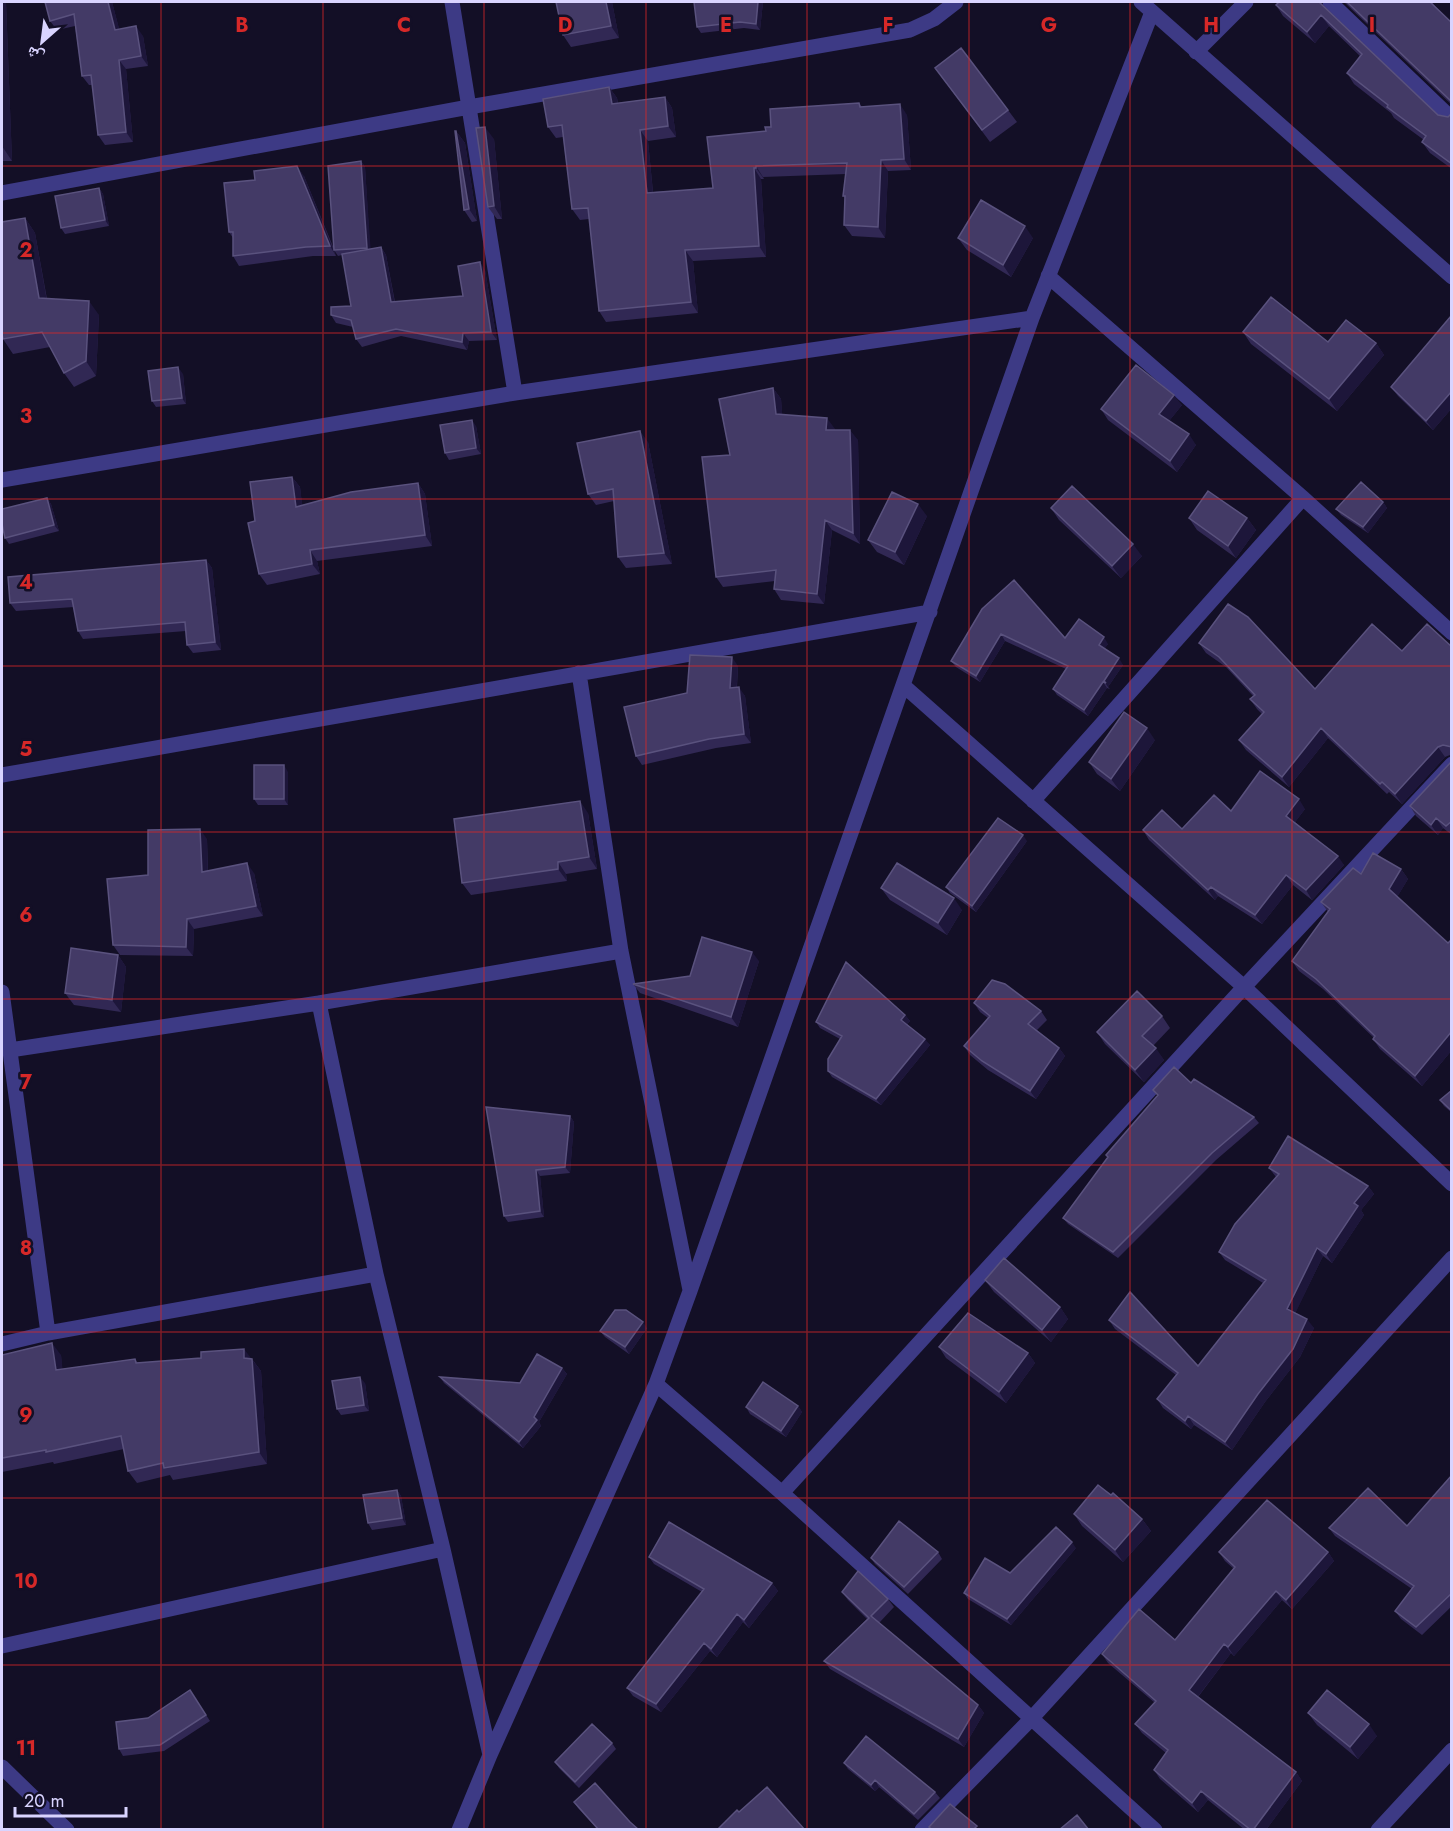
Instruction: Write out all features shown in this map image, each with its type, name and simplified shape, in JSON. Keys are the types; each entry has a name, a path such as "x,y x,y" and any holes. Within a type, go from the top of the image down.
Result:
{"street":[{"path":"452,2 515,393"},
{"path":"2,193 468,107 910,30 934,19 956,2"},
{"path":"1196,52 1246,2"},
{"path":"1330,2 1452,119"},
{"path":"459,1830 490,1755 656,1384 1032,318 1147,7 1452,277"},
{"path":"1048,276 1303,498 1452,633"},
{"path":"2,480 515,393 1032,318"},
{"path":"1033,801 1303,498"},
{"path":"2,775 930,612"},
{"path":"579,673 621,951 690,1292"},
{"path":"904,686 1244,987 1452,1185"},
{"path":"782,1493 1244,987 1452,764"},
{"path":"10,1050 319,1003 621,951"},
{"path":"2,992 48,1334"},
{"path":"319,1003 376,1274 490,1755"},
{"path":"922,1830 1031,1719 1452,1258"},
{"path":"2,1344 376,1274"},
{"path":"656,1384 782,1493 1155,1830"},
{"path":"2,1646 443,1549"},
{"path":"1378,1830 1452,1750"},
{"path":"2,1767 67,1830"}],"building":[{"path":"45,2 108,2 115,30 136,26 141,56 119,60 126,132 98,135 91,75 82,76 74,14 50,21"},
{"path":"556,2 606,2 611,26 563,35"},
{"path":"694,2 758,2 756,24 740,22 697,27"},
{"path":"1279,2 1319,2 1438,115 1448,117 1452,113 1452,164 1422,142 1426,136 1347,73 1362,54 1321,15 1307,32 1276,5"},
{"path":"1347,2 1430,2 1452,23 1452,102"},
{"path":"961,48 1008,110 982,130 935,68"},
{"path":"609,87 612,104 665,97 668,126 640,130 647,193 713,188 707,137 766,131 765,127 771,127 770,109 859,103 860,107 900,104 904,159 881,160 878,227 844,225 845,196 843,196 847,163 756,166 754,168 759,246 685,250 691,302 599,311 588,208 572,209 562,125 548,127 543,99"},
{"path":"485,127 494,206 488,207 476,128"},
{"path":"455,131 469,209 464,210"},
{"path":"361,161 367,248 334,250 328,166"},
{"path":"297,166 330,246 233,256 233,232 229,232 224,183 255,180 254,171"},
{"path":"99,188 105,220 61,228 55,196"},
{"path":"981,200 1025,226 1003,265 958,238"},
{"path":"25,218 39,298 89,301 86,361 64,373 42,332 3,339 2,222"},
{"path":"381,247 391,302 463,296 458,266 480,262 491,332 463,333 462,342 396,329 356,339 351,320 331,315 331,307 351,306 342,254"},
{"path":"1271,297 1328,342 1346,320 1376,343 1329,399 1243,332"},
{"path":"1451,316 1452,391 1426,421 1391,387"},
{"path":"1136,365 1174,395 1159,414 1189,434 1170,461 1101,409"},
{"path":"178,367 182,398 152,401 148,371"},
{"path":"773,388 776,414 827,418 826,430 850,430 853,533 825,520 817,594 774,589 776,570 716,577 702,457 730,455 719,399"},
{"path":"472,420 476,448 445,453 440,425"},
{"path":"640,431 664,553 618,557 613,489 588,494 577,443"},
{"path":"292,477 296,507 351,492 418,483 425,535 310,550 312,564 259,574 248,523 255,521 250,482"},
{"path":"1361,482 1383,502 1363,527 1336,509"},
{"path":"1072,486 1133,544 1112,566 1051,508"},
{"path":"1208,491 1247,518 1228,546 1189,518"},
{"path":"892,492 918,504 895,552 868,540"},
{"path":"47,498 54,525 5,538 2,509"},
{"path":"206,560 215,642 187,645 185,622 78,631 72,599 10,603 8,577"},
{"path":"1014,580 1065,638 1079,619 1104,637 1099,645 1119,658 1104,681 1106,683 1103,682 1084,710 1053,689 1068,666 1001,634 976,676 951,661 982,609"},
{"path":"1228,604 1248,617 1315,689 1372,624 1402,651 1427,624 1452,647 1452,747 1443,745 1438,747 1395,794 1382,782 1380,784 1321,728 1282,777 1239,740 1264,712 1250,699 1255,695 1219,657 1199,643"},
{"path":"690,655 732,657 730,688 739,687 744,734 709,739 636,756 624,707 687,693"},
{"path":"1124,712 1147,728 1111,779 1089,762"},
{"path":"1452,761 1452,821 1446,826 1436,818 1431,825 1410,806"},
{"path":"254,765 284,765 284,799 254,799"},
{"path":"1260,771 1299,799 1286,816 1338,856 1306,890 1286,875 1255,915 1211,887 1208,890 1143,830 1162,810 1182,829 1214,795 1231,811"},
{"path":"580,801 589,857 558,862 558,869 462,883 454,819"},
{"path":"998,818 1023,835 972,906 946,887"},
{"path":"200,829 202,872 247,863 256,906 187,919 186,947 113,945 107,879 148,875 148,830"},
{"path":"1373,853 1401,869 1389,889 1448,943 1452,939 1452,1031 1415,1076 1373,1039 1375,1036 1316,979 1292,961 1330,909 1321,902 1353,868 1361,874"},
{"path":"897,863 954,898 938,923 881,888"},
{"path":"702,937 752,952 731,1017 633,984 690,976"},
{"path":"71,948 118,955 112,1000 65,993"},
{"path":"846,962 905,1015 901,1020 925,1039 876,1099 828,1071 828,1059 842,1036 816,1022"},
{"path":"992,980 1005,984 1041,1011 1028,1024 1059,1048 1030,1091 982,1061 964,1046 990,1016 974,1003"},
{"path":"1137,991 1162,1016 1142,1036 1156,1048 1135,1070 1097,1032"},
{"path":"1174,1067 1191,1083 1194,1079 1254,1117 1212,1153 1113,1252 1063,1218 1108,1157 1106,1155 1158,1095 1153,1090"},
{"path":"1452,1090 1452,1111 1440,1100"},
{"path":"486,1107 570,1116 565,1167 536,1170 540,1211 504,1216"},
{"path":"1288,1136 1368,1186 1354,1203 1358,1206 1326,1254 1317,1248 1287,1309 1307,1319 1293,1349 1225,1442 1188,1416 1185,1421 1157,1399 1178,1373 1109,1320 1130,1292 1198,1366 1266,1280 1219,1252 1235,1224 1279,1174 1269,1168"},
{"path":"1004,1258 1060,1307 1042,1330 985,1280"},
{"path":"615,1310 626,1310 643,1322 625,1347 600,1331"},
{"path":"968,1313 1028,1353 999,1392 939,1347"},
{"path":"52,1343 56,1370 135,1359 136,1363 201,1358 201,1352 244,1349 244,1358 252,1359 259,1452 164,1468 163,1463 128,1471 121,1436 46,1452 46,1450 2,1458 2,1355"},
{"path":"537,1354 562,1368 534,1417 537,1420 519,1442 440,1377 520,1383"},
{"path":"360,1377 364,1405 337,1409 332,1381"},
{"path":"763,1382 798,1406 781,1431 746,1407"},
{"path":"1452,1475 1452,1593 1416,1627 1395,1611 1414,1586 1329,1528 1368,1488 1407,1526"},
{"path":"1098,1485 1111,1495 1113,1493 1142,1519 1115,1550 1074,1514"},
{"path":"397,1490 402,1518 368,1523 363,1495"},
{"path":"1267,1500 1328,1552 1286,1600 1276,1591 1228,1647 1224,1644 1189,1690 1296,1772 1251,1830 1201,1791 1192,1803 1154,1770 1168,1750 1135,1724 1156,1701 1102,1654 1139,1609 1175,1640 1235,1567 1219,1552"},
{"path":"899,1521 938,1552 904,1587 871,1558"},
{"path":"669,1522 772,1583 744,1620 737,1614 711,1649 704,1643 656,1704 627,1688 704,1589 649,1557"},
{"path":"1056,1527 1072,1542 1007,1619 964,1593 985,1558 1010,1573"},
{"path":"858,1571 888,1599 871,1616 978,1705 958,1739 824,1661 869,1618 842,1592"},
{"path":"190,1690 206,1715 160,1745 119,1749 116,1722 148,1718"},
{"path":"1327,1690 1369,1724 1350,1747 1308,1713"},
{"path":"592,1724 612,1743 575,1782 555,1762"},
{"path":"866,1736 935,1792 914,1814 875,1780 871,1785 844,1763"},
{"path":"595,1783 639,1830 599,1830 574,1802"},
{"path":"767,1787 805,1830 717,1830 737,1810 739,1812"},
{"path":"950,1804 977,1826 973,1830 929,1830 929,1827"},
{"path":"1077,1815 1089,1830 1059,1830"}]}
